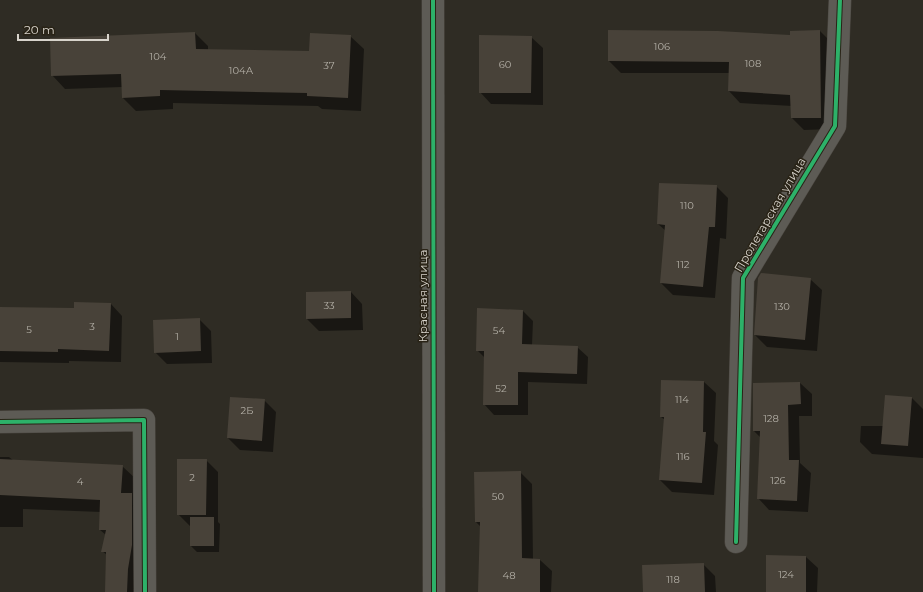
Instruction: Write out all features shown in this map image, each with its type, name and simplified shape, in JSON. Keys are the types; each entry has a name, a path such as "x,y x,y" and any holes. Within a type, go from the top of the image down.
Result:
{"street":[{"name":"Красная улица","path":"433,0 434,592"},
{"name":"Пролетарская улица","path":"736,542 743,278 835,126 840,0"},
{"path":"0,422 144,420 145,592"}],"building":[{"path":"608,30 718,31 790,35 790,31 820,30 821,118 791,118 790,95 728,91 729,62 608,61"},
{"path":"195,32 196,49 309,51 310,33 351,35 348,98 307,96 307,93 160,90 160,96 122,98 121,74 51,76 50,38"},
{"path":"479,35 532,36 531,93 479,93"},
{"path":"659,183 717,185 715,227 709,227 703,287 660,283 665,225 657,224"},
{"path":"761,273 811,278 805,340 754,335 758,278"},
{"path":"351,291 351,318 306,319 306,292"},
{"path":"74,302 111,303 109,351 58,349 58,352 0,351 0,307 74,308"},
{"path":"477,308 523,310 522,344 578,346 577,374 518,372 518,405 483,405 484,351 476,351"},
{"path":"200,318 201,351 154,353 153,320"},
{"path":"661,380 704,381 703,432 706,432 702,483 659,480 664,417 660,417"},
{"path":"800,382 801,404 788,405 789,460 799,460 797,501 757,499 760,431 753,431 753,383"},
{"path":"885,395 912,397 908,446 881,444"},
{"path":"230,397 265,399 262,441 227,438"},
{"path":"0,459 123,465 121,493 132,493 132,545 128,569 127,592 105,592 106,552 101,552 106,530 99,530 100,500 0,495"},
{"path":"177,459 207,459 206,515 177,515"},
{"path":"521,471 522,558 540,559 540,592 478,592 480,522 475,522 474,472"},
{"path":"190,517 214,517 214,546 190,546"},
{"path":"766,555 806,556 806,592 766,592"},
{"path":"704,563 705,592 643,592 642,565"}],"cycle path":[{"path":"433,0 434,592"},
{"path":"736,542 743,278 835,126 840,0"},
{"path":"0,422 144,420 145,592"}]}
